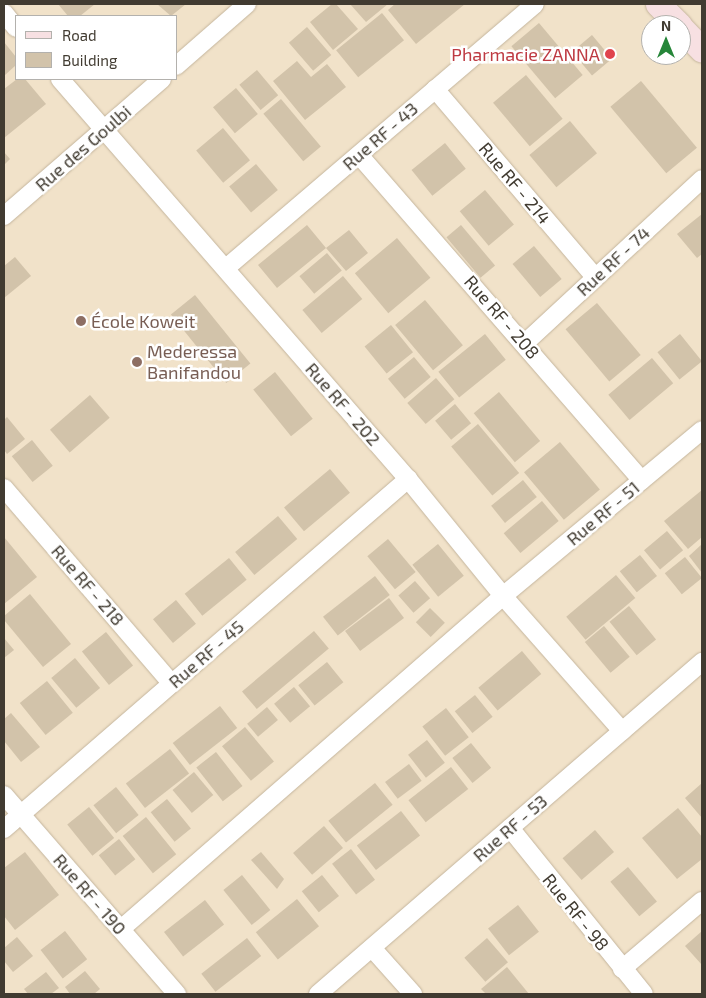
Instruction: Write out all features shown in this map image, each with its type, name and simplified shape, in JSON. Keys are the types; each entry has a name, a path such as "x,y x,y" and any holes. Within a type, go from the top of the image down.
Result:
{"main road":[{"path":"658,4 669,15"},
{"path":"691,38 702,50"}],"street":[{"path":"178,64 247,4"},
{"name":"Rue RF - 43","path":"226,268 535,4"},
{"path":"4,13 15,27"},
{"name":"Rue RF - 202","path":"61,80 408,479 503,596 622,731"},
{"name":"Rue des Goulbi","path":"4,216 161,80"},
{"name":"Rue RF - 214","path":"434,89 595,277"},
{"name":"Rue RF - 208","path":"359,155 525,343 642,480"},
{"name":"Rue RF - 74","path":"525,343 702,180"},
{"name":"Rue RF - 51","path":"121,929 503,596 702,430"},
{"name":"Rue RF - 45","path":"4,829 408,479"},
{"name":"Rue RF - 218","path":"4,488 172,683"},
{"name":"Rue RF - 53","path":"318,994 702,662"},
{"name":"Rue RF - 190","path":"4,795 177,994"},
{"name":"Rue RF - 98","path":"510,828 622,970 644,994"},
{"path":"622,970 702,901"},
{"path":"372,948 412,994"}],"building":[{"path":"58,4 95,4 81,15 67,15"},
{"path":"157,4 186,4 172,15"},
{"path":"332,4 336,4 358,29 333,50 310,22"},
{"path":"350,4 388,4 366,22"},
{"path":"395,4 465,4 416,44 388,10"},
{"path":"382,13 404,40 358,77 336,50"},
{"path":"539,23 583,75 555,98 511,46"},
{"path":"307,27 331,55 313,71 289,43"},
{"path":"592,35 612,59 592,75 572,52"},
{"path":"4,42 15,56 15,66 4,76"},
{"path":"297,61 311,77 327,64 346,87 305,120 273,81"},
{"path":"257,70 278,95 261,110 239,85"},
{"path":"526,75 563,119 530,146 493,103"},
{"path":"16,80 26,80 46,104 4,138 4,89"},
{"path":"641,81 697,148 666,173 610,107"},
{"path":"236,88 258,114 235,133 213,107"},
{"path":"281,99 321,146 303,161 263,114"},
{"path":"570,121 597,153 556,187 529,155"},
{"path":"223,128 250,160 223,183 196,150"},
{"path":"445,143 466,169 432,196 412,170"},
{"path":"4,152 10,159 4,165"},
{"path":"256,164 278,190 251,213 229,186"},
{"path":"485,190 514,224 489,246 460,211"},
{"path":"702,214 702,254 697,258 677,234"},
{"path":"307,225 326,248 277,288 258,265"},
{"path":"461,225 495,266 481,278 446,237"},
{"path":"349,230 368,253 346,271 326,248"},
{"path":"397,238 430,278 388,313 355,273"},
{"path":"534,246 562,279 540,297 513,264"},
{"path":"327,253 342,271 314,294 299,276"},
{"path":"15,257 31,276 4,298 4,266"},
{"path":"343,276 362,299 322,333 302,310"},
{"path":"195,295 250,363 226,383 171,315"},
{"path":"425,300 463,345 433,370 395,325"},
{"path":"597,303 641,355 609,381 566,329"},
{"path":"391,325 413,352 387,374 365,346"},
{"path":"485,334 506,360 459,397 438,372"},
{"path":"680,334 702,361 679,379 657,352"},
{"path":"414,357 431,377 405,399 388,379"},
{"path":"652,358 673,383 630,420 608,395"},
{"path":"275,372 313,419 291,436 253,390"},
{"path":"436,378 454,399 426,424 407,403"},
{"path":"499,392 540,441 515,462 474,413"},
{"path":"90,395 110,418 70,452 50,430"},
{"path":"455,404 471,423 451,440 435,421"},
{"path":"7,417 25,439 7,454 4,450 4,420"},
{"path":"478,424 519,473 492,496 451,446"},
{"path":"32,440 53,466 33,482 12,456"},
{"path":"560,442 600,489 564,520 524,472"},
{"path":"330,469 350,493 304,531 284,508"},
{"path":"523,480 537,497 505,523 491,506"},
{"path":"702,490 702,537 688,549 664,521"},
{"path":"542,501 559,521 520,553 504,533"},
{"path":"278,516 297,539 254,575 235,552"},
{"path":"667,531 683,550 660,569 644,550"},
{"path":"4,537 37,577 4,604"},
{"path":"388,539 416,572 395,589 367,556"},
{"path":"438,544 464,576 438,597 412,565"},
{"path":"702,544 702,573 689,556"},
{"path":"640,555 657,576 637,592 620,571"},
{"path":"685,557 702,578 682,594 665,573"},
{"path":"229,558 247,580 202,616 185,594"},
{"path":"616,575 635,598 585,640 566,617"},
{"path":"375,576 390,595 338,636 323,617"},
{"path":"415,581 430,598 413,613 398,595"},
{"path":"30,594 71,644 43,667 4,620 4,616"},
{"path":"389,598 404,618 360,651 345,631"},
{"path":"176,600 196,624 173,643 153,619"},
{"path":"629,606 656,639 637,655 610,622"},
{"path":"430,608 445,623 431,637 416,622"},
{"path":"604,626 630,657 611,673 585,642"},
{"path":"314,631 329,649 257,709 242,691"},
{"path":"106,632 133,665 109,685 82,652"},
{"path":"4,638 14,650 4,658"},
{"path":"522,651 541,674 498,711 478,688"},
{"path":"75,658 100,688 76,708 51,678"},
{"path":"327,662 343,682 315,705 298,685"},
{"path":"47,681 73,713 46,735 20,703"},
{"path":"294,687 310,706 290,723 274,704"},
{"path":"475,695 493,717 472,733 455,711"},
{"path":"220,706 237,728 190,765 173,743"},
{"path":"267,707 278,720 258,737 247,724"},
{"path":"446,708 469,737 445,756 422,726"},
{"path":"11,713 40,747 21,762 4,741 4,719"},
{"path":"245,727 274,761 251,781 222,746"},
{"path":"427,740 445,763 426,778 408,755"},
{"path":"471,743 491,768 472,783 452,758"},
{"path":"170,749 189,773 145,808 126,783"},
{"path":"216,752 242,786 223,801 196,767"},
{"path":"409,764 422,781 398,799 385,782"},
{"path":"451,767 468,789 426,822 408,800"},
{"path":"194,772 213,795 192,813 173,790"},
{"path":"375,783 393,805 346,843 328,821"},
{"path":"702,783 702,818 685,798"},
{"path":"116,787 139,815 116,833 93,805"},
{"path":"167,799 191,829 175,842 151,812"},
{"path":"89,807 114,838 92,856 67,825"},
{"path":"678,808 702,837 702,859 677,879 642,838"},
{"path":"401,811 420,835 376,870 357,845"},
{"path":"146,817 176,854 153,873 123,836"},
{"path":"324,826 343,848 312,875 293,853"},
{"path":"595,830 614,852 582,880 563,858"},
{"path":"119,839 135,859 115,876 99,855"},
{"path":"351,849 375,880 356,895 332,864"},
{"path":"25,852 59,895 15,930 4,916 4,868"},
{"path":"261,852 284,879 277,889 251,860"},
{"path":"628,867 657,901 639,916 610,882"},
{"path":"242,875 270,910 252,925 223,890"},
{"path":"322,875 339,896 319,912 302,891"},
{"path":"297,899 319,926 278,960 256,932"},
{"path":"205,900 224,924 183,956 164,932"},
{"path":"518,905 539,932 509,955 488,928"},
{"path":"65,931 87,959 63,978 41,950"},
{"path":"702,931 702,965 685,946"},
{"path":"17,937 33,956 13,972 4,961 4,948"},
{"path":"247,938 261,956 215,992 201,974"},
{"path":"487,938 508,962 485,982 464,958"},
{"path":"507,967 529,994 486,994 481,989"},
{"path":"85,971 100,989 94,994 70,994 65,987"},
{"path":"46,972 59,988 51,994 28,994 24,989"}],"place":[{"name":"Pharmacie ZANNA","path":"610,54"},
{"name":"École Koweit","path":"81,321"},
{"name":"Mederessa Banifandou","path":"137,362"}]}
